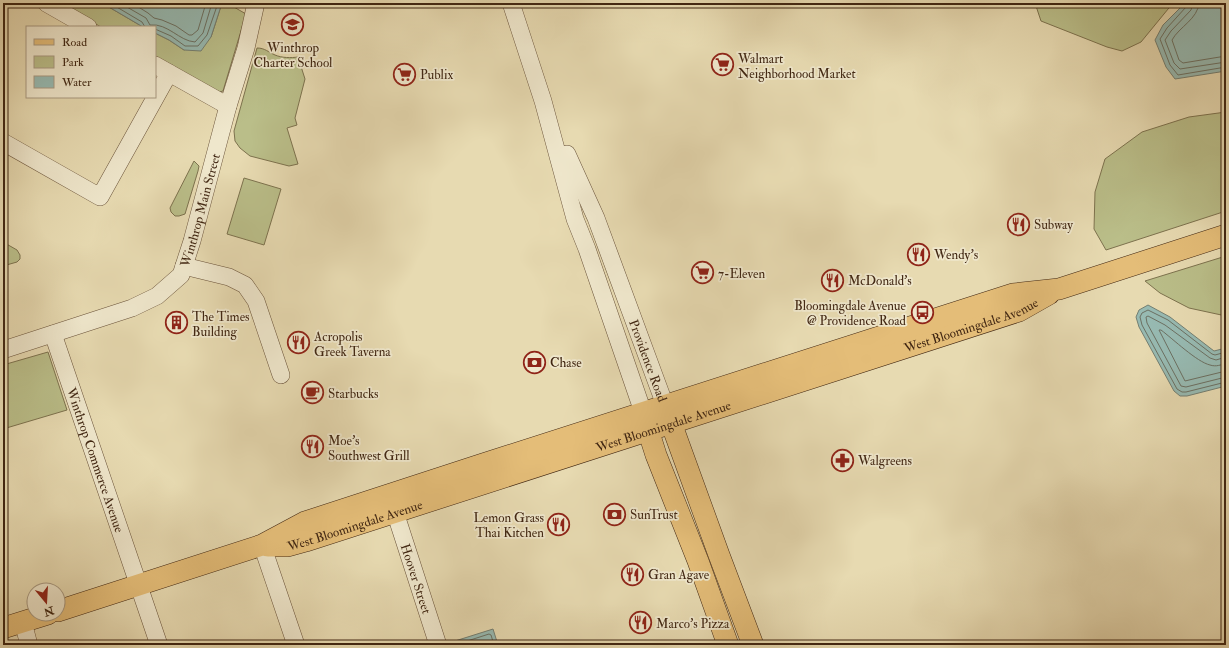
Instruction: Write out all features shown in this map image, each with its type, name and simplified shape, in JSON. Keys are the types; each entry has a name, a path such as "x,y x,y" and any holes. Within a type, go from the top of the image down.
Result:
{"main road":[{"name":"West Bloomingdale Avenue","path":"66,608 262,545 304,522 388,504 668,414 1019,311 1059,289 1226,236"},
{"name":"Providence Road","path":"668,414 753,645"},
{"name":"Providence Road","path":"645,422 656,455 728,645"},
{"name":"West Bloomingdale Avenue","path":"262,545 288,546 306,541 388,504"},
{"path":"3,628 26,621"}],"street":[{"path":"46,3 86,26"},
{"name":"Winthrop Main Street","path":"3,350 127,310 157,296 181,275 192,242 228,106 250,34 256,3"},
{"name":"Providence Road","path":"510,3 543,101 575,219 587,249 645,422"},
{"path":"156,81 162,69 228,106"},
{"path":"3,142 100,197 148,98"},
{"name":"Providence Road","path":"543,101 596,218 668,414"},
{"path":"184,266 229,277 245,285 256,301 281,375"},
{"name":"Winthrop Commerce Avenue","path":"53,334 159,645"},
{"name":"Hoover Street","path":"388,504 438,645"},
{"path":"262,545 296,645"},
{"path":"23,622 29,645"}],"green space":[{"path":"59,3 102,3 141,26 99,26"},
{"path":"222,3 227,3 246,14 223,91 216,93 156,59 156,34 184,50 211,37"},
{"path":"1027,3 1173,3 1141,42 1122,51 1107,47 1041,21 1036,6"},
{"path":"257,48 264,49 281,57 298,57 305,79 295,118 297,125 287,128 298,164 289,166 250,156 240,148 235,141 234,131"},
{"path":"1226,112 1226,211 1106,250 1094,229 1095,192 1105,159 1142,132 1189,117"},
{"path":"194,161 199,166 185,214 175,216 171,212 170,208"},
{"path":"244,178 281,189 264,245 227,234"},
{"path":"3,242 17,250 20,255 20,259 17,262 3,266"},
{"path":"1226,256 1226,316 1189,308 1160,293 1145,281"},
{"path":"48,352 67,410 3,429 3,365"}],"water":[{"path":"102,3 222,3 211,37 201,51 184,50 156,34 156,26 141,26"},
{"path":"1185,3 1224,3 1226,5 1226,71 1175,79 1166,67 1155,40 1163,25"},
{"path":"1148,305 1170,317 1214,351 1226,348 1226,386 1187,396 1180,396 1174,391 1139,327 1136,317 1139,310"},
{"path":"493,629 498,645 456,645 455,641"}],"place":[{"name":"Winthrop Charter School","path":"293,25"},
{"name":"Walmart Neighborhood Market","path":"723,65"},
{"name":"Publix","path":"405,74"},
{"name":"Subway","path":"1019,224"},
{"name":"Wendy's","path":"918,254"},
{"name":"7-Eleven","path":"703,273"},
{"name":"McDonald's","path":"832,280"},
{"name":"Bloomingdale Avenue @ Providence Road","path":"922,312"},
{"name":"The Times Building","path":"176,323"},
{"name":"Acropolis Greek Taverna","path":"298,343"},
{"name":"Chase","path":"534,362"},
{"name":"Starbucks","path":"313,393"},
{"name":"Moe's Southwest Grill","path":"313,447"},
{"name":"Walgreens","path":"843,460"},
{"name":"SunTrust","path":"614,514"},
{"name":"Lemon Grass Thai Kitchen","path":"559,524"},
{"name":"Gran Agave","path":"632,574"},
{"name":"Marco's Pizza","path":"640,623"}]}
